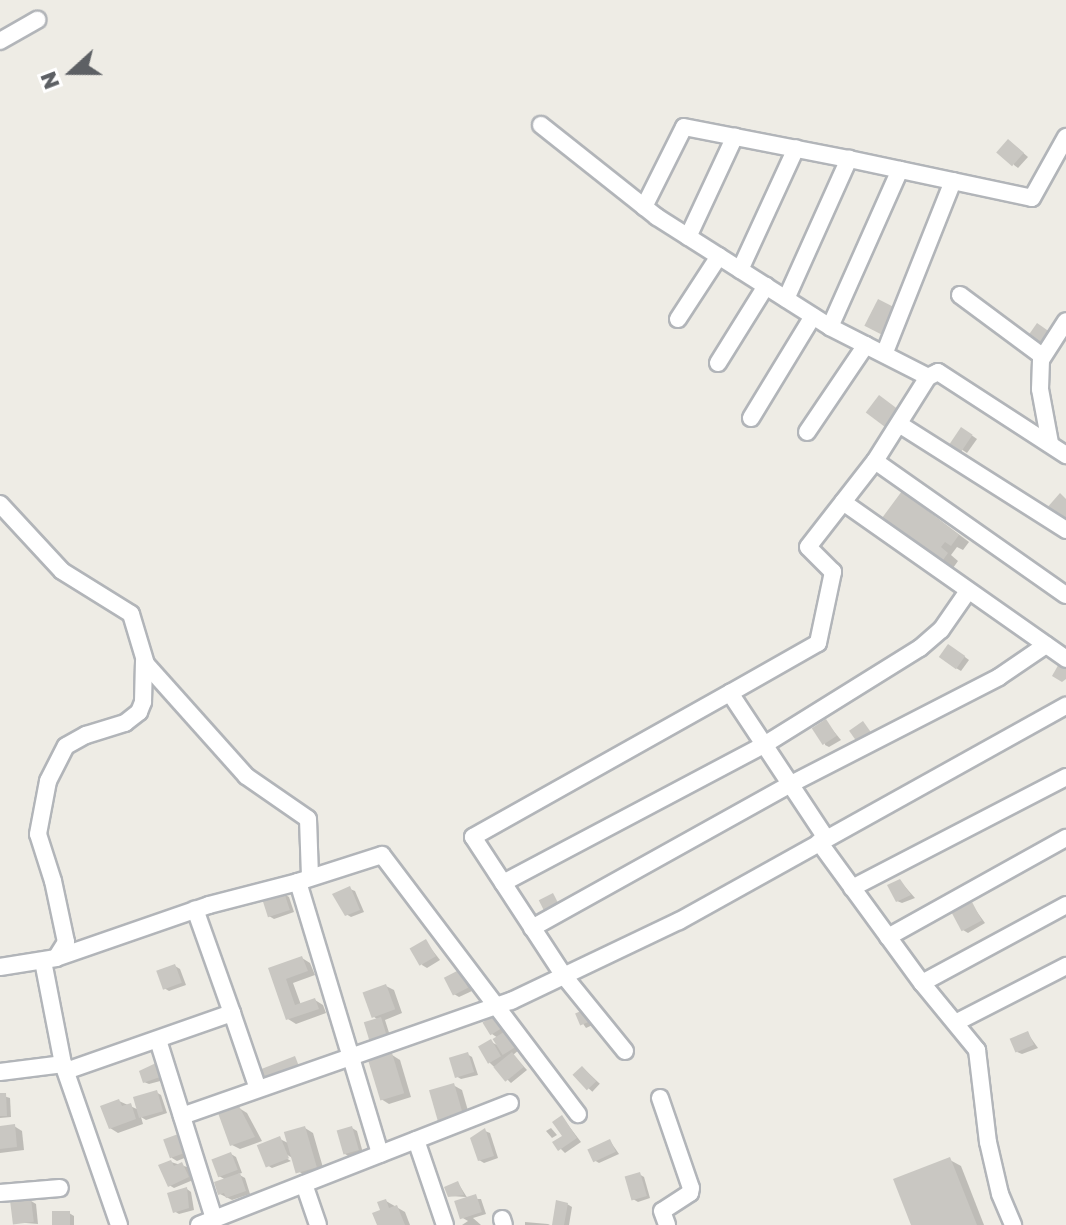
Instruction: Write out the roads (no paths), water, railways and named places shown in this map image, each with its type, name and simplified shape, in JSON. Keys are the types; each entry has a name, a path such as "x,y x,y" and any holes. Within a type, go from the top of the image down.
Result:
{"street":[{"path":"0,41 37,20"},
{"path":"541,125 644,207 688,237 830,327 885,352 928,377"},
{"path":"644,207 684,127 1032,198 1066,137"},
{"path":"688,237 735,136"},
{"path":"740,270 796,148"},
{"path":"786,299 849,159"},
{"path":"830,327 900,170"},
{"path":"885,352 953,181"},
{"path":"678,319 719,256"},
{"path":"718,363 766,286"},
{"path":"960,295 1042,356"},
{"path":"751,418 813,316"},
{"path":"1050,443 1040,389 1042,356 1066,321"},
{"path":"807,432 866,345"},
{"path":"625,1051 564,976 473,837 818,643 833,572 808,547 875,461 928,377 938,372 1066,455"},
{"path":"899,424 1066,530"},
{"path":"875,461 1066,595"},
{"path":"843,502 1066,659"},
{"path":"0,504 62,571 131,614 144,661 143,702 139,712 130,721 86,735 66,746 59,753 48,781 38,834 53,881 66,942 50,959"},
{"path":"503,883 764,745 931,640 968,591"},
{"path":"532,928 791,784 999,677 1046,645"},
{"path":"144,661 246,776 310,821 304,880 380,1154"},
{"path":"730,693 791,784 852,888 922,983 957,1022 980,1057 988,1142 1000,1194 1013,1225"},
{"path":"182,1116 497,1006 564,976 679,921 1066,706"},
{"path":"852,888 1066,777"},
{"path":"888,937 1066,838"},
{"path":"0,967 50,959 195,909 382,855 578,1114"},
{"path":"922,983 1066,905"},
{"path":"195,909 258,1089"},
{"path":"50,959 64,1068 119,1225"},
{"path":"957,1022 1066,966"},
{"path":"0,1072 64,1068 158,1040 232,1013"},
{"path":"158,1040 182,1116 206,1222 510,1103"},
{"path":"660,1098 691,1188 690,1193 662,1211 667,1225"},
{"path":"416,1140 445,1225"},
{"path":"304,1184 318,1225"},
{"path":"0,1193 60,1188"}]}
